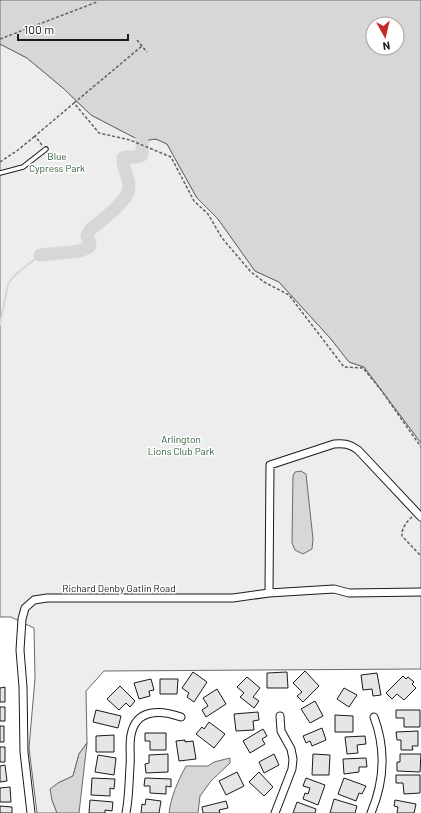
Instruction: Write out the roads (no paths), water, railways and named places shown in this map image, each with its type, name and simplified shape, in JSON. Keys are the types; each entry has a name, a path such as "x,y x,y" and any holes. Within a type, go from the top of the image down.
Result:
{"street":[{"path":"269,593 270,465 334,444 342,443 351,445 358,450 419,515"},
{"name":"Richard Denby Gatlin Road","path":"31,813 24,752 23,687 20,650 22,619 25,608 34,600 47,598 233,598 269,593 334,589 349,593 421,592"},
{"path":"126,813 131,736 137,722 144,716 157,712 168,712 181,717"},
{"path":"275,813 292,769 293,760 291,749 281,731 280,716"},
{"path":"371,813 381,785 382,759 380,733 374,717"}],"lane":[{"path":"0,173 23,168 46,149"}],"waterway":[{"path":"40,255 80,251 89,247 90,243 87,236 90,230 119,205 124,199 129,188 123,158 142,155 142,134 151,130"},
{"path":"0,325 8,284 15,275 40,255"}],"park label":[{"name":"Blue Cypress Park","path":"57,162"},
{"name":"Arlington Lions Club Park","path":"181,444"}]}
